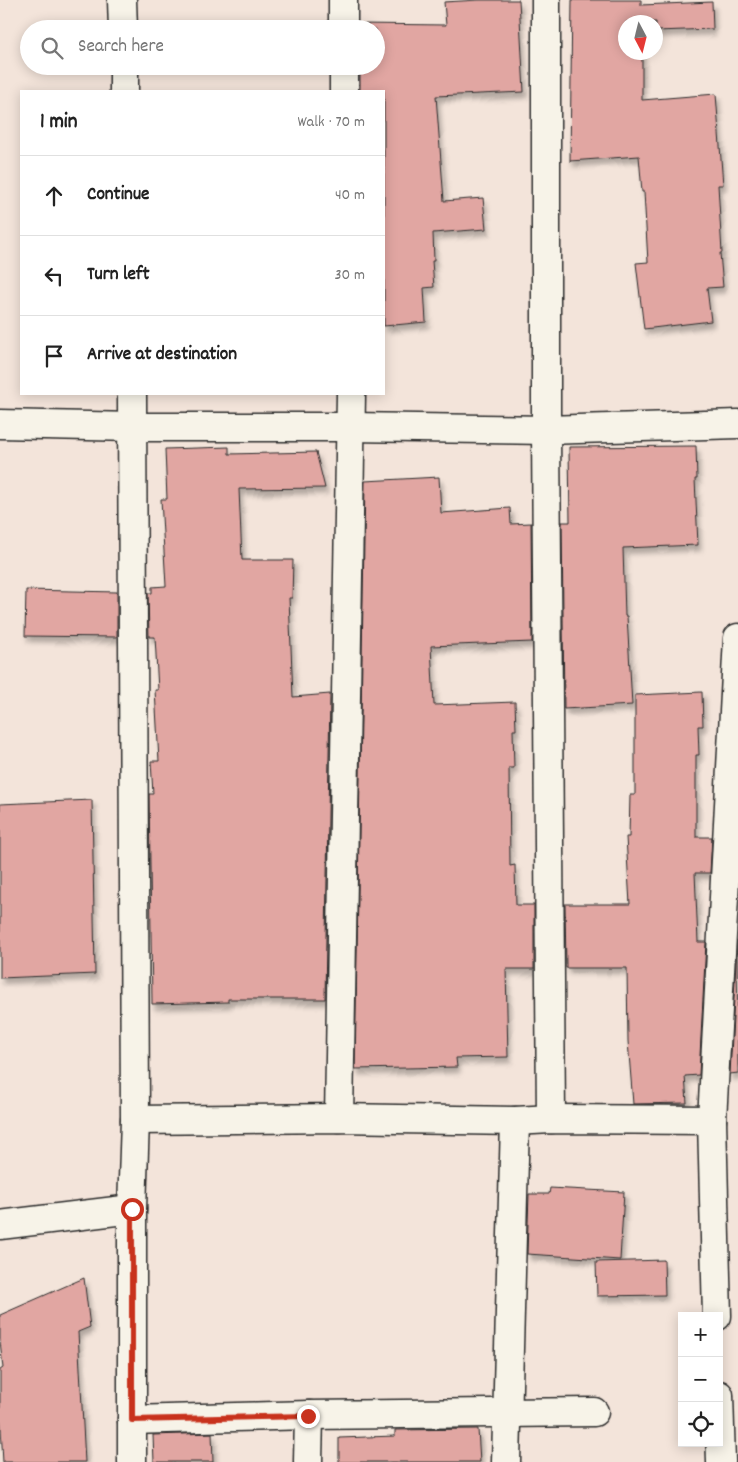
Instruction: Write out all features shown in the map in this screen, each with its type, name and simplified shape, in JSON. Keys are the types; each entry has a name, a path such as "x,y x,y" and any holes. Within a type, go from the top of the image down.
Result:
{"street":[{"path":"122,0 122,20"},
{"path":"343,0 343,20"},
{"path":"546,0 546,430 551,1120"},
{"path":"124,75 124,90"},
{"path":"344,75 344,90"},
{"path":"132,395 135,1120 132,1209 132,1462"},
{"path":"339,1118 350,395"},
{"path":"0,424 133,427 351,427 546,430 738,424"},
{"path":"717,1312 712,1120 738,638"},
{"path":"135,1120 339,1118 514,1121 712,1120"},
{"path":"506,1462 514,1121"},
{"path":"0,1225 132,1209"},
{"path":"719,1402 721,1462"},
{"path":"132,1420 506,1412 594,1412"},
{"path":"308,1416 308,1462"}],"building":[{"path":"519,0 524,92 436,96 444,201 483,198 486,229 433,233 434,261 432,261 434,287 424,288 426,322 385,326 385,90 360,90 360,75 385,75 385,24 446,25 444,2"},
{"path":"572,0 641,0 641,5 712,2 713,29 663,31 663,15 618,15 618,60 642,60 642,100 716,94 723,185 718,185 723,287 707,288 711,321 644,329 636,263 648,262 644,192 642,192 639,156 570,161"},
{"path":"696,446 697,479 695,479 698,545 623,548 625,616 627,616 632,705 564,709 562,522 570,522 569,447"},
{"path":"229,447 229,454 316,452 325,488 239,489 242,560 293,560 292,598 289,598 293,697 330,694 325,999 228,999 228,1002 152,1004 149,794 153,794 151,761 159,761 155,690 158,690 155,637 149,637 148,593 152,593 152,587 166,586 161,499 167,499 165,449"},
{"path":"439,477 441,513 510,508 511,524 531,523 532,642 431,646 434,705 515,702 516,730 513,730 514,768 509,768 510,866 515,865 516,905 534,905 534,969 506,969 508,1057 456,1058 457,1067 355,1069 365,481"},
{"path":"26,590 117,592 117,637 25,636"},
{"path":"702,692 703,726 698,726 699,755 696,755 696,837 712,837 710,873 695,873 698,942 706,942 699,1075 685,1076 687,1103 633,1104 628,1041 627,968 566,968 565,904 630,904 626,837 629,837 630,795 635,795 635,695"},
{"path":"92,800 95,974 0,978 0,804"},
{"path":"737,941 738,1073 730,1074"},
{"path":"550,1188 624,1192 620,1260 527,1254 529,1194 549,1194"},
{"path":"664,1260 665,1295 597,1296 596,1262"},
{"path":"84,1278 90,1327 78,1332 85,1462 3,1462 0,1411 0,1370 3,1368 0,1315"},
{"path":"478,1429 480,1462 339,1462 339,1438 395,1436 395,1430"},
{"path":"212,1433 213,1462 154,1462 153,1435"}],"route":[{"path":"132,1209 132,1420 308,1416"}]}
